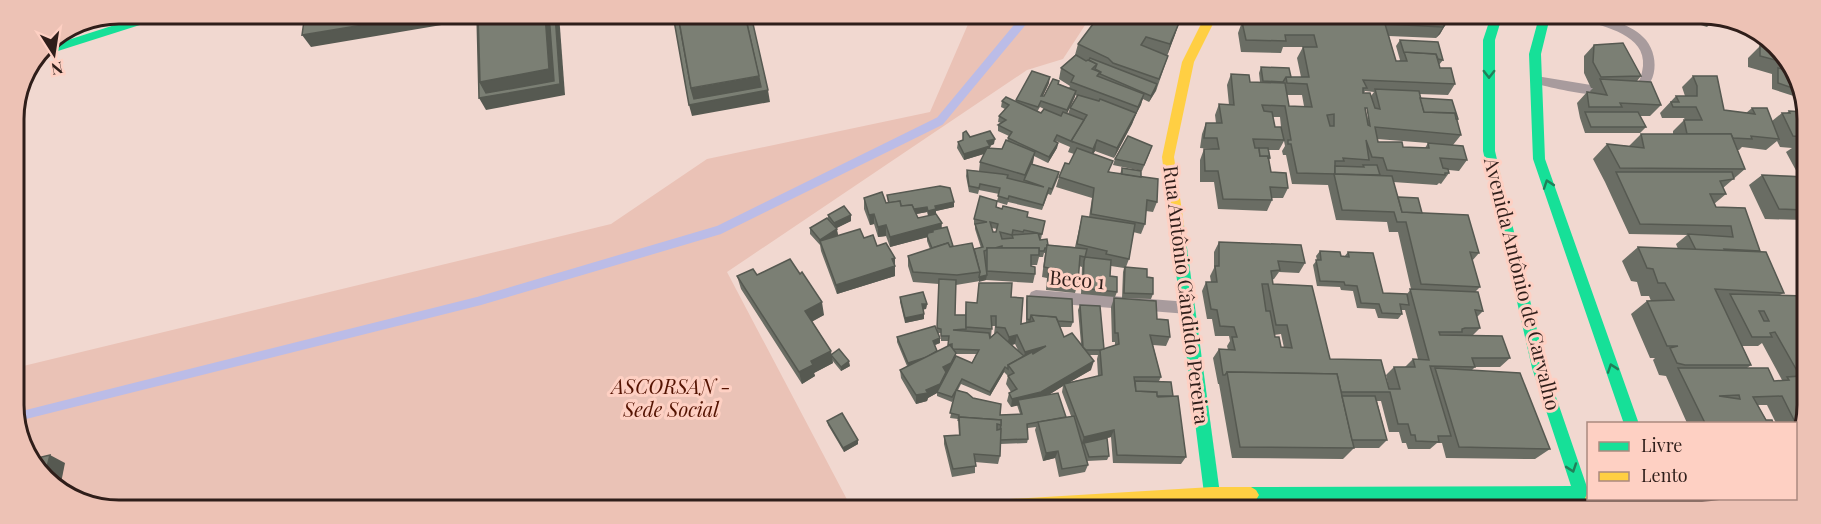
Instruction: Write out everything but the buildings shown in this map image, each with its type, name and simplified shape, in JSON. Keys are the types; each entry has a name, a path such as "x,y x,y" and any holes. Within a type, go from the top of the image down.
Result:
{"street":[{"path":"56,48 130,24"},
{"name":"Rua Antônio Cândido Pereira","path":"1207,24 1188,62 1168,157 1213,500"},
{"name":"Avenida Antônio de Carvalho","path":"1494,24 1489,40 1489,151 1539,368 1555,421 1587,494"},
{"path":"1542,24 1535,54 1539,159 1632,422"},
{"path":"1555,421 1582,456"},
{"path":"1128,500 1212,495 1587,496"}],"lane":[{"path":"1536,80 1591,90 1634,91 1642,87 1650,67 1647,49 1636,36 1605,24"},
{"name":"Beco 1","path":"1036,296 1188,308"}],"green space":[{"name":"ASCORSAN - Sede Social","path":"968,24 1086,24 1063,59 1027,70 727,272 847,500 119,500 83,493 61,480 44,463 29,435 24,405 24,366 611,224 707,159 930,112"}],"waterway":[{"path":"25,415 479,301 719,230 940,121 1021,24"}],"traffic: fast":[{"path":"56,48 130,24"},
{"path":"1494,24 1489,40 1489,151 1539,368 1584,500"},
{"path":"1542,24 1535,54 1539,159 1631,422"},
{"path":"1177,225 1213,500"},
{"path":"1251,495 1580,494 1587,497"}],"traffic: slow":[{"path":"1177,225 1168,157 1188,62 1207,24"},
{"path":"1128,500 1251,495"}]}
